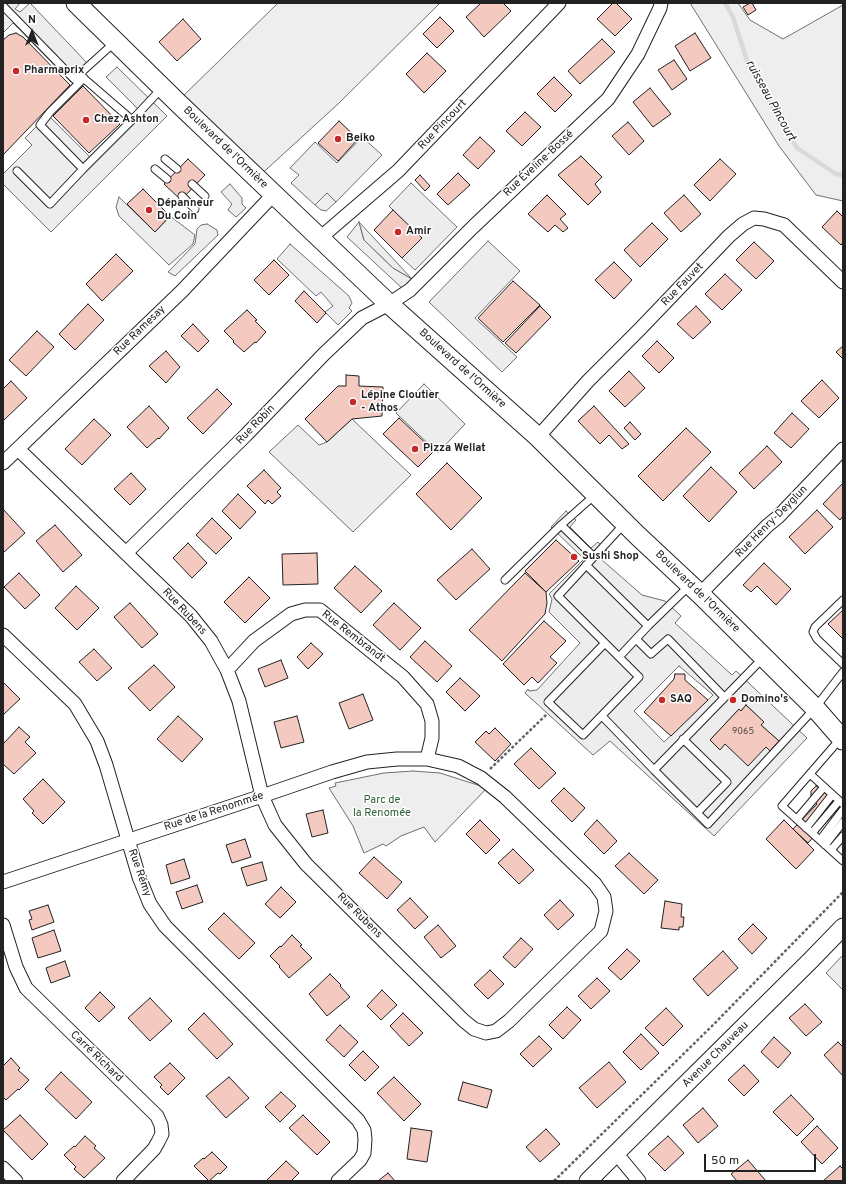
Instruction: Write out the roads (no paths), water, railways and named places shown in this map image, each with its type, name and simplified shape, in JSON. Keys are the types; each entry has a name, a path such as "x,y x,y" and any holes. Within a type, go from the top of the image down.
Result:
{"main road":[{"name":"Boulevard de l'Ormière","path":"83,7 163,88 389,304 538,437 815,708 842,739"}],"street":[{"name":"Rue Pincourt","path":"320,238 398,172 559,3"},
{"name":"Rue Éveline-Bossé","path":"389,304 410,290 473,227 608,99 638,54 661,3"},
{"name":"Rue Ramesay","path":"3,463 182,291 274,194"},
{"name":"Rue Fauvet","path":"538,437 588,381 729,236 743,224 754,218 764,219 784,225 843,282"},
{"name":"Rue Robin","path":"127,552 246,435 324,354 362,318 389,304"},
{"name":"Rue Rubens","path":"18,449 192,616 211,641 227,670 239,701 262,796 275,825 306,864 463,1020 474,1029 486,1033 496,1031 509,1021 601,931 606,910 604,897 595,884 506,797 481,778 458,766 428,759"},
{"name":"Rue Henry-Deyglun","path":"695,589 778,517 843,449"},
{"name":"Rue Rembrandt","path":"227,670 254,641 291,614 305,610 320,610 403,677 427,704 432,720 432,738 428,759"},
{"name":"Rue Rémy","path":"3,635 75,704 97,741 106,765 139,877 150,904 165,926 358,1120 364,1130 364,1153 360,1160 338,1181"},
{"name":"Rue de la Renommée","path":"3,882 332,772 367,762 397,759 428,759"},
{"name":"Carré Richard","path":"3,925 16,967 26,988 157,1116 161,1125 162,1134 158,1142 154,1149 123,1181"},
{"name":"Avenue Chauveau","path":"588,1181 806,966 843,927"},
{"path":"616,1154 639,1181"},
{"path":"3,1168 16,1181"}],"lane":[{"path":"3,6 74,80 82,77"},
{"path":"83,169 40,125 82,77 116,42"},
{"path":"82,77 132,120"},
{"path":"17,171 50,204 163,88"},
{"path":"165,158 177,169"},
{"path":"155,169 166,179"},
{"path":"192,184 205,196"},
{"path":"182,196 195,209"},
{"path":"505,580 561,525 596,494"},
{"path":"605,643 548,702 583,735 639,677 605,643 558,596 625,523"},
{"path":"561,525 594,557"},
{"path":"586,565 648,626"},
{"path":"619,657 648,626 695,589"},
{"path":"843,600 815,626 813,632 817,639 843,664"},
{"path":"636,639 651,654 668,639 724,697"},
{"path":"654,770 724,697 764,658"},
{"path":"602,716 708,824 815,708 843,672"},
{"path":"683,739 727,782 697,813"},
{"path":"842,739 782,806 843,861"},
{"path":"810,774 841,802 812,833"},
{"path":"797,819 824,787"},
{"path":"806,828 832,795"},
{"path":"825,845 843,810"},
{"path":"825,845 843,822"},
{"path":"825,845 843,836"}],"waterway":[{"name":"ruisseau Pincourt","path":"725,3 733,17 749,67 797,148 836,174 843,175"}],"place":[{"name":"Pharmaprix","path":"16,71"},
{"name":"Chez Ashton","path":"86,120"},
{"name":"Beiko","path":"338,139"},
{"name":"Dépanneur Du Coin","path":"149,210"},
{"name":"Amir","path":"398,232"},
{"name":"Lépine Cloutier - Athos","path":"353,402"},
{"name":"Pizza Wellat","path":"415,449"},
{"name":"Sushi Shop","path":"574,557"},
{"name":"SAQ","path":"662,700"},
{"name":"Domino's","path":"733,700"}],"park label":[{"name":"Parc de la Renomée","path":"382,807"}]}
